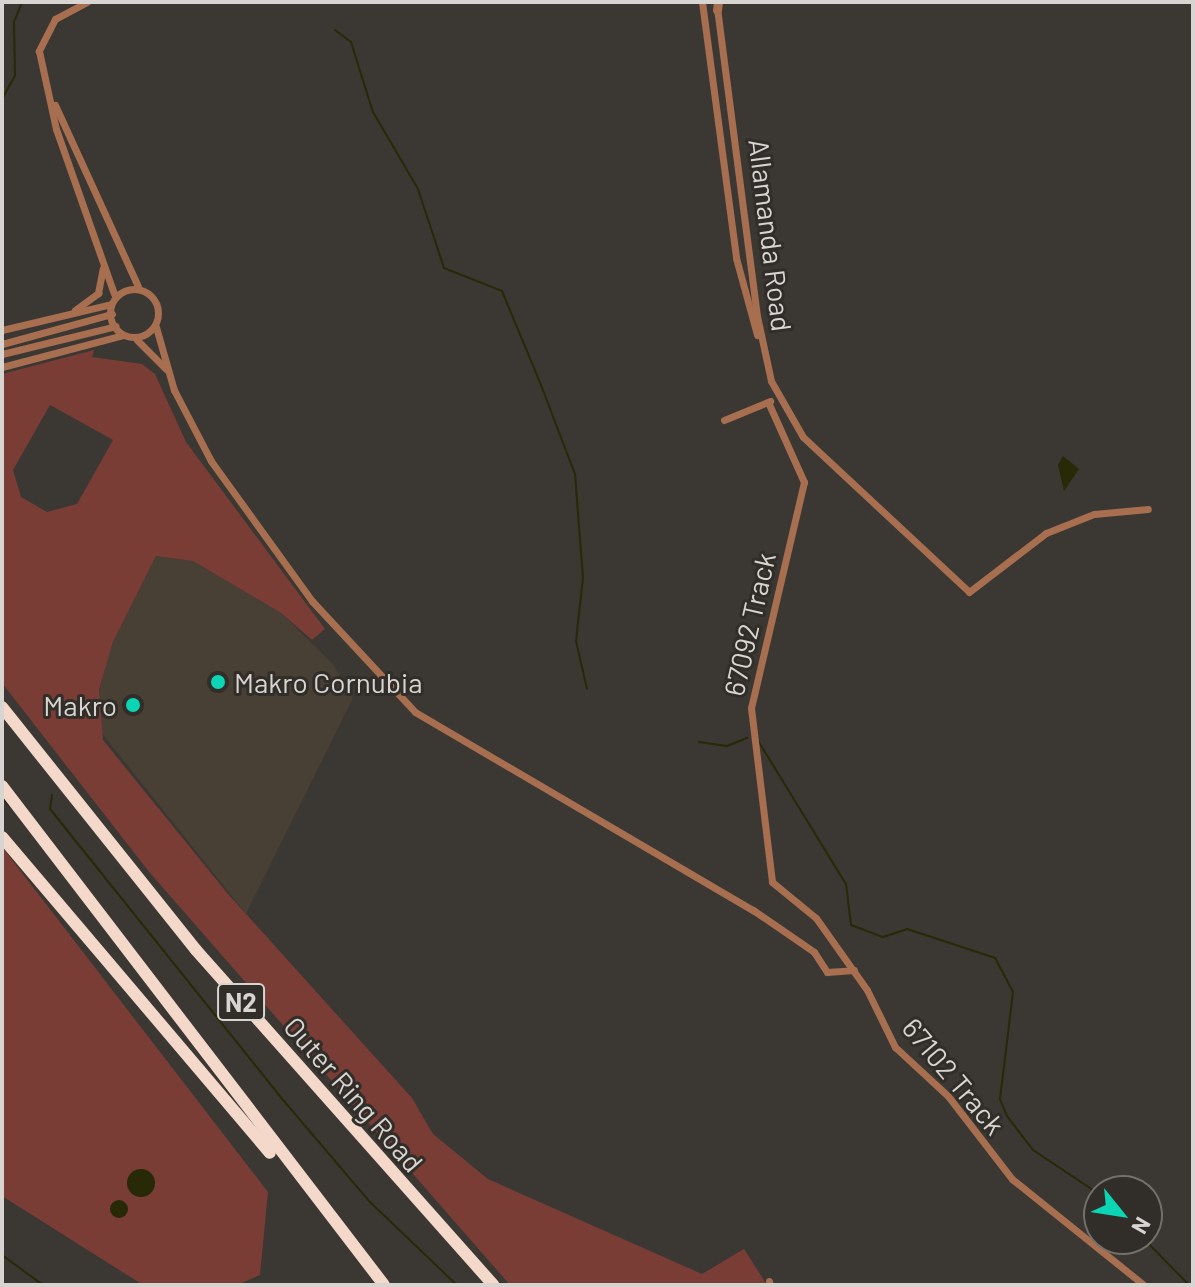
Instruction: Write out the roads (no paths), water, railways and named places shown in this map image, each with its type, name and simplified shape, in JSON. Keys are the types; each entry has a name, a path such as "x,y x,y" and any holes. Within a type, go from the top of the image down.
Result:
{"highway":[{"name":"Outer Ring Road","path":"2,707 196,950 493,1285"},
{"name":"N2","path":"2,786 384,1285"},
{"path":"2,837 195,1067 315,1196"}],"street":[{"path":"87,2 45,31 39,51 114,294 111,304 116,326 166,369"},
{"name":"Allamanda Road","path":"702,2 736,258 765,355"},
{"name":"Allamanda Road","path":"717,5 765,355"},
{"path":"52,100 81,148 138,286 149,298 166,369 194,432 312,601 415,712 753,910 814,952 827,972 854,970"},
{"path":"70,314 103,283 98,246"},
{"path":"114,294 138,286"},
{"path":"2,330 111,304"},
{"path":"2,344 112,314"},
{"path":"2,354 116,326"},
{"path":"2,367 130,337 156,327"},
{"path":"765,355 778,398 818,453 969,592 1046,533 1094,514 1148,509"},
{"path":"724,420 778,398"},
{"name":"67092 Track","path":"768,402 803,471 804,495 757,660 750,733 769,871 792,905"},
{"name":"67102 Track","path":"792,905 816,918 854,970 895,1047 948,1096 968,1132 1026,1194 1144,1285"}],"waterway":[{"path":"2,99 15,76 14,22 22,2"},
{"path":"335,30 351,42 373,112 418,189 444,268 502,291 541,385 575,474 583,577 576,641 587,689"},
{"path":"699,742 727,746 747,738"},
{"path":"757,739 846,884 851,925 883,937 907,929 995,958 1013,992 1000,1099 1007,1116 1033,1150 1083,1183"},
{"path":"52,795 50,809 278,1094 370,1202 457,1285"},
{"path":"2,797 9,805"},
{"path":"2,1255 43,1285"},
{"path":"1160,1255 1189,1285"}],"place":[{"name":"Makro Cornubia","path":"218,682"},
{"name":"Makro","path":"133,705"}]}
